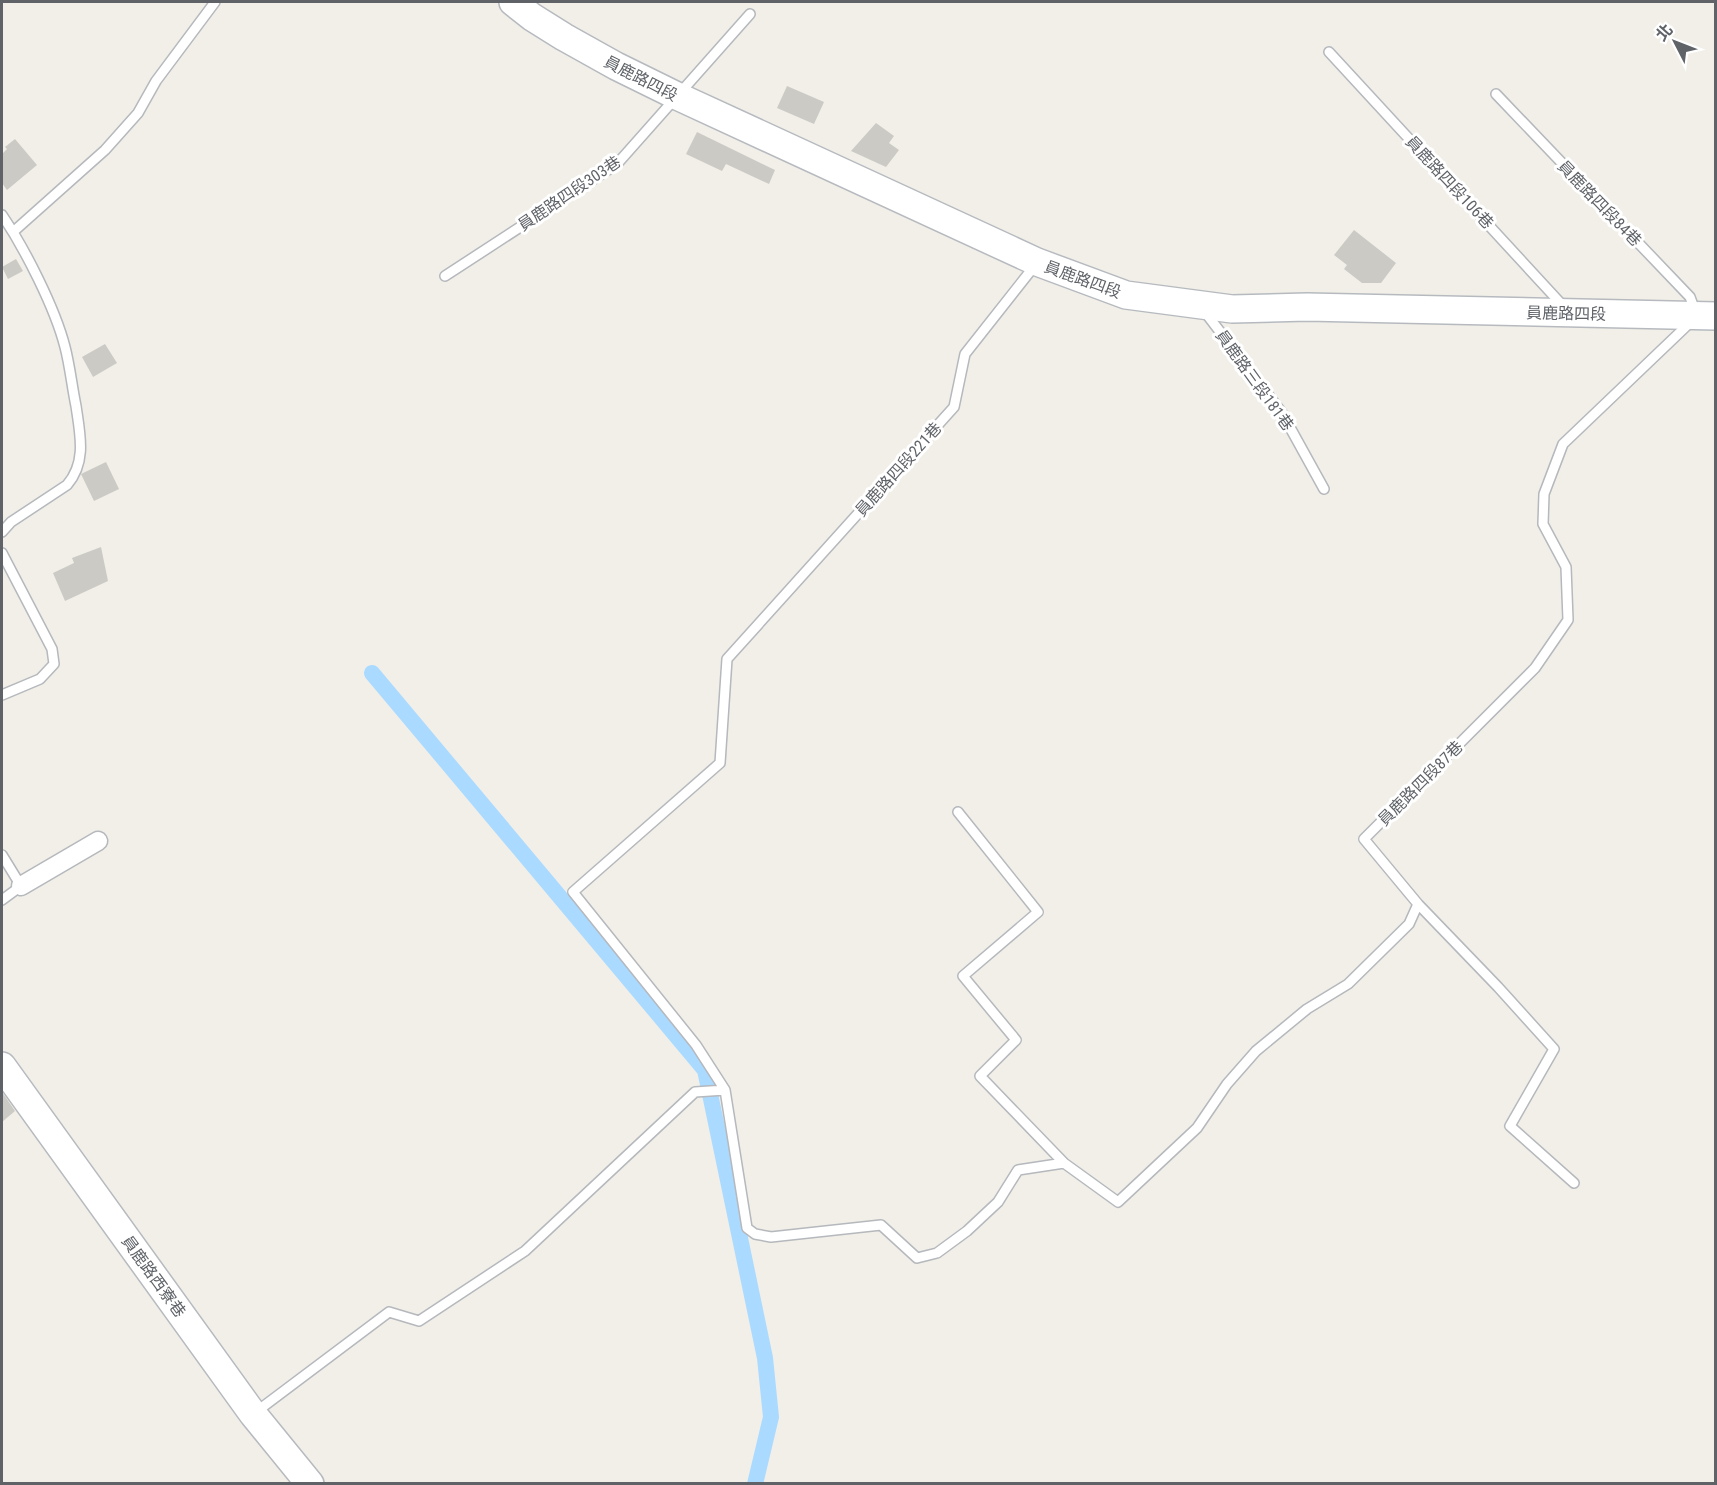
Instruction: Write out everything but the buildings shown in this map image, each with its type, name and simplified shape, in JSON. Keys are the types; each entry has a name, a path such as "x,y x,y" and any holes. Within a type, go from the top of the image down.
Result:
{"main road":[{"name":"員鹿路四段","path":"513,2 564,37 677,96 1037,262 1126,295 1233,309 1307,307 1706,316"},
{"name":"員鹿路西寮巷","path":"2,1066 254,1414 310,1484"}],"street":[{"path":"21,886 98,842"}],"lane":[{"path":"13,232 105,150 132,121 156,81 215,2"},
{"name":"員鹿路四段303巷","path":"445,276 617,164 750,14"},
{"name":"員鹿路四段106巷","path":"1329,52 1570,313"},
{"name":"員鹿路四段84巷","path":"1496,94 1706,316"},
{"path":"2,215 50,306 65,347 82,443 80,462 74,477 10,522 2,532"},
{"name":"員鹿路四段221巷","path":"725,1090 696,1045 573,892 720,763 727,659 954,407 965,354 1037,262"},
{"name":"員鹿路三段181巷","path":"1200,305 1282,413 1324,489"},
{"name":"員鹿路四段87巷","path":"1418,904 1364,839 1535,668 1568,620 1566,567 1543,524 1544,494 1563,444 1706,316"},
{"path":"2,553 52,649 54,664 40,679 2,695"},
{"path":"958,812 1038,912 963,976 1016,1040 980,1076 1064,1163 1118,1202 1197,1128 1227,1084 1256,1051 1306,1009 1348,984 1409,924 1418,904 1554,1049 1510,1126 1574,1183"},
{"path":"2,855 21,886 2,900"},
{"path":"254,1414 389,1312 419,1321 525,1251 695,1092 725,1090 747,1228 763,1236 881,1225 917,1258 937,1253 967,1231 998,1202 1018,1170 1064,1163"}],"waterway":[{"path":"372,673 705,1070 765,1358 771,1417 755,1484"}]}
